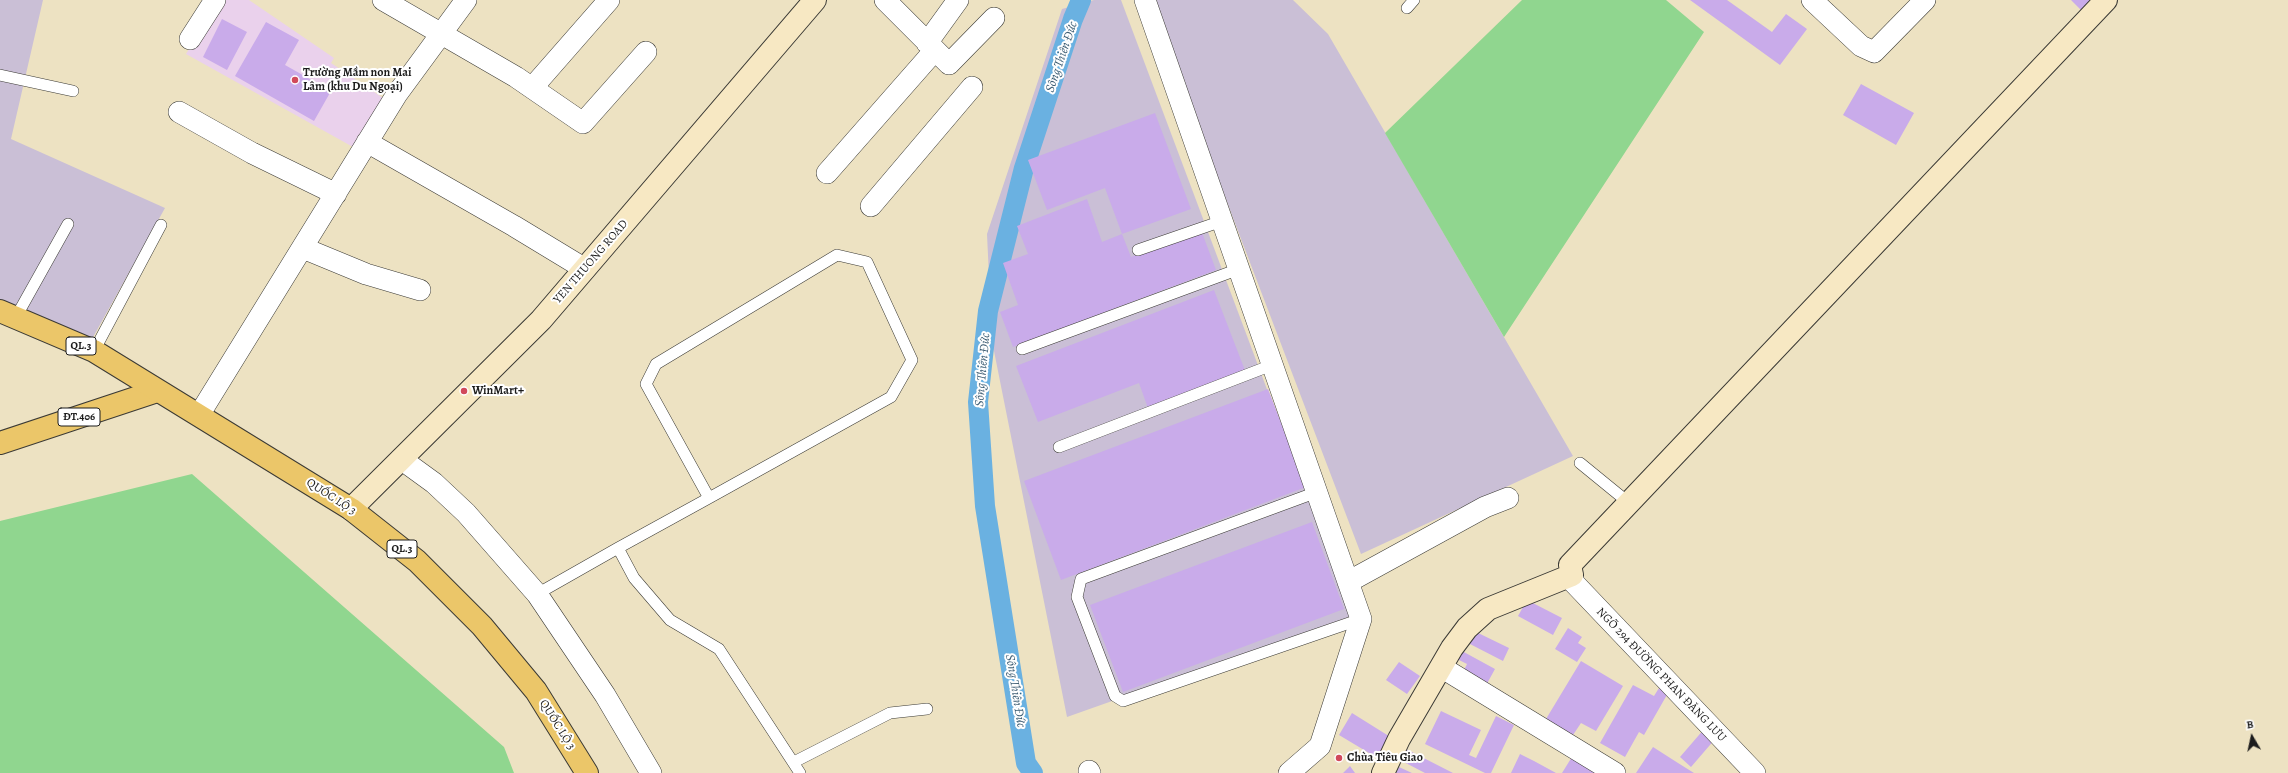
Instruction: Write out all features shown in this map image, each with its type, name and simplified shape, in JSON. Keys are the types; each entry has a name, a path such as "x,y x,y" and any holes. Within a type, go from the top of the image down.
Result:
{"main road":[{"name":"QUỐC LỘ 3","path":"5,317 94,351 351,509 418,561 482,626 536,691 587,773"},
{"name":"ĐT.406","path":"0,443 157,391"}],"street":[{"path":"190,40 215,0"},
{"path":"383,0 532,88 583,123 646,52"},
{"path":"200,415 397,94 466,0"},
{"path":"532,88 609,0"},
{"name":"YEN THUONG ROAD","path":"351,509 541,320 814,0"},
{"path":"871,206 976,91 885,0"},
{"path":"937,52 958,0"},
{"path":"1145,0 1361,619 1320,746 1290,773"},
{"path":"1812,0 1861,46 1874,52 1925,0"},
{"path":"1383,773 1399,739 1441,667 1467,628 1488,609 1572,575 1570,565 2106,0"},
{"path":"827,174 937,52 994,18"},
{"path":"179,112 252,153 336,194"},
{"path":"367,142 514,226 585,269"},
{"path":"303,248 366,274 420,290"},
{"path":"401,459 434,483 466,513 537,594 604,695 651,773"},
{"path":"1348,582 1485,506 1508,498"},
{"name":"NGÕ 294 ĐƯỜNG PHAN ĐĂNG LƯU","path":"1572,575 1574,583 1755,773"},
{"path":"1441,667 1615,773"}],"lane":[{"path":"0,76 73,90"},
{"path":"1138,250 1222,221"},
{"path":"5,317 68,224"},
{"path":"94,351 161,225"},
{"path":"537,594 618,548 710,498 891,397 912,360 867,262 837,255 656,364 646,384 710,498"},
{"path":"1022,349 1239,269"},
{"path":"1059,447 1272,365"},
{"path":"1580,463 1629,503"},
{"path":"1317,492 1081,579 1077,597 1115,696 1123,701 1361,619"},
{"path":"618,548 634,578 670,620 719,649 800,773"},
{"path":"794,762 890,713 927,709"}],"shaded area":[{"path":"0,0 43,0 11,139 165,208 87,348 0,323"},
{"name":"Trường Mầm non Mai Lâm (khu Du Ngoại)","path":"219,0 249,0 334,58 331,63 383,98 353,147 186,54"},
{"path":"1094,0 1121,0 1352,616 1067,717 992,341 987,234 1062,9"},
{"path":"1150,0 1293,0 1328,34 1573,456 1361,554"}],"green space":[{"path":"1522,0 1666,0 1704,32 1504,337 1385,133"},
{"path":"192,474 504,747 514,773 0,773 0,521"}],"building":[{"path":"1690,0 1727,0 1772,32 1786,14 1807,29 1780,65"},
{"path":"2071,0 2099,0 2085,14"},
{"path":"222,19 247,32 227,70 203,57"},
{"path":"266,22 299,40 285,65 331,91 314,121 235,76"},
{"path":"1861,84 1914,113 1896,145 1843,115"},
{"path":"1155,113 1191,209 1122,234 1105,188 1047,210 1028,160"},
{"path":"1087,199 1102,242 1122,234 1131,257 1201,230 1216,270 1013,347 1000,312 1018,305 1003,263 1028,254 1017,226"},
{"path":"1214,290 1246,373 1149,411 1139,383 1038,422 1016,366"},
{"path":"1268,389 1306,487 1061,580 1024,481"},
{"path":"1312,522 1344,609 1123,692 1090,605"},
{"path":"1527,600 1562,618 1553,635 1518,616"},
{"path":"1568,628 1582,637 1578,643 1586,648 1577,662 1555,649"},
{"path":"1474,631 1509,648 1503,661 1468,643"},
{"path":"1462,651 1495,669 1484,689 1461,676 1467,664 1457,659"},
{"path":"1581,661 1623,686 1596,731 1581,723 1573,735 1546,719"},
{"path":"1399,662 1420,676 1407,694 1386,680"},
{"path":"1633,685 1654,696 1659,688 1668,693 1644,735 1639,732 1625,757 1600,743"},
{"path":"1441,711 1481,730 1469,755 1476,758 1496,716 1514,725 1491,773 1485,773 1425,744"},
{"path":"1352,713 1392,738 1379,759 1339,735"},
{"path":"1705,728 1716,738 1691,767 1680,757"},
{"path":"1653,747 1678,763 1694,773 1636,773"},
{"path":"1406,749 1453,773 1425,773 1400,760"},
{"path":"1575,752 1595,773 1562,773"},
{"path":"1520,754 1534,761 1556,773 1511,773"},
{"path":"1350,766 1355,773 1343,773"},
{"path":"1399,767 1412,773 1396,773"}],"waterway":[{"name":"Sông Thiên Đức","path":"1033,773 1026,763 985,506 978,402 988,311 1024,168 1073,19 1081,0"}],"place":[{"name":"Trường Mầm non Mai Lâm (khu Du Ngoại)","path":"295,80"},
{"name":"WinMart+","path":"464,391"},
{"name":"Chùa Tiêu Giao","path":"1339,758"}]}
